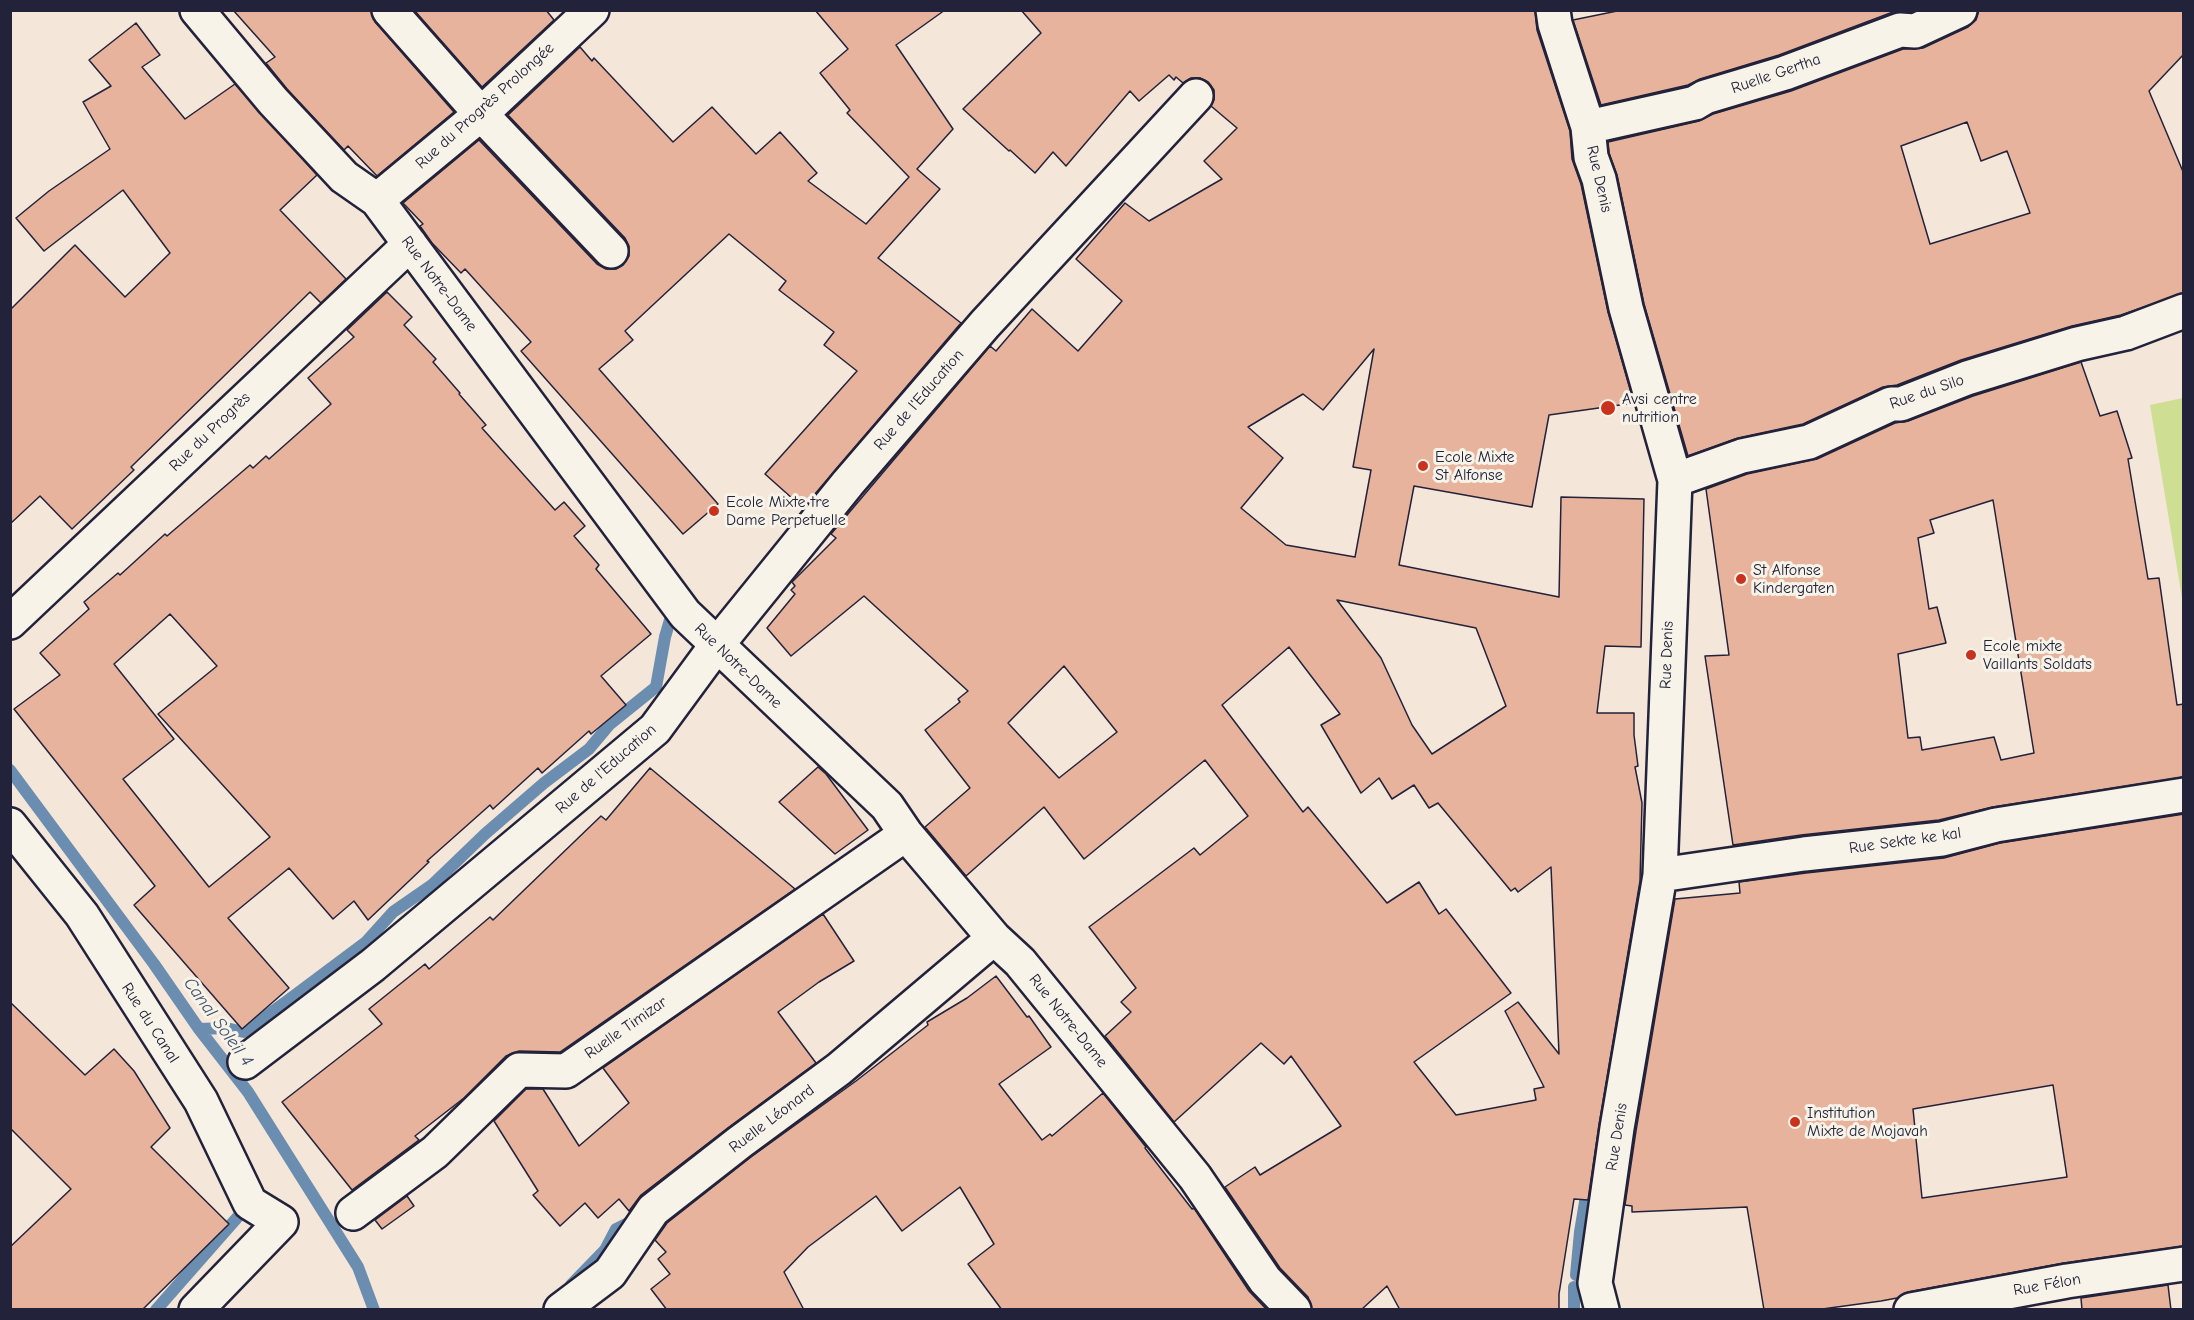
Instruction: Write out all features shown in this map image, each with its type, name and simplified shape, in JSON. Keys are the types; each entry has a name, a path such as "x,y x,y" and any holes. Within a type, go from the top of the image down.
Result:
{"street":[{"name":"Rue Notre-Dame","path":"197,10 273,101 316,148 344,177 377,200 685,614 716,646 887,806 906,834 993,938 1020,962 1188,1168 1265,1280 1294,1310"},
{"path":"389,10 481,114 611,251"},
{"name":"Rue du Progrès Prolongée","path":"377,200 481,114 592,10"},
{"name":"Rue Denis","path":"1552,10 1588,127 1591,158 1599,179 1626,308 1675,480 1660,875 1617,1128 1594,1283 1602,1310"},
{"name":"Ruelle Gertha","path":"1588,127 1695,103 1705,97 1785,73 1900,30 1915,32 1960,10"},
{"name":"Rue de l'Education","path":"245,1062 373,965 655,729 716,646 848,483 985,324 1196,96"},
{"name":"Rue du Progrès","path":"10,622 410,244"},
{"name":"Rue du Silo","path":"1675,480 1742,456 1809,442 1891,404 1901,404 1967,378 2077,344 2126,333 2184,311"},
{"name":"Rue Sekte ke kal","path":"1660,875 1804,854 1942,839 1996,825 2184,795"},
{"name":"Rue du Canal","path":"10,825 82,915 201,1101 250,1203 281,1222 195,1310"},
{"name":"Ruelle Timizar","path":"353,1213 435,1152 519,1070 566,1071 906,834"},
{"name":"Ruelle Léonard","path":"561,1310 610,1273 653,1210 839,1069 993,938"},
{"name":"Rue Félon","path":"1911,1310 2067,1281 2183,1266"}],"green space":[{"path":"2184,398 2183,604 2150,405"}],"building":[{"path":"233,10 371,10 375,22 454,112 377,176 348,146 344,150 287,89 266,63 275,57"},
{"path":"414,10 546,10 554,20 482,87"},
{"path":"815,10 945,10 896,45 953,129 917,169 940,189 878,258 961,323 803,508 765,474 857,371 824,345 834,332 779,290 786,281 729,234 625,331 633,340 599,369 718,504 683,534 521,351 531,342 465,269 461,273 432,243 420,226 423,224 403,203 479,140 597,264 606,269 616,269 623,265 629,256 629,246 625,238 508,115 580,47 592,61 594,58 673,142 712,107 756,154 780,132 817,173 808,181 866,224 909,177 847,113 850,110 820,73 848,49"},
{"path":"1021,10 1535,10 1537,30 1570,131 1572,159 1581,184 1608,312 1634,403 1549,415 1532,507 1414,486 1399,565 1559,597 1561,497 1644,499 1641,647 1605,646 1597,713 1634,713 1638,766 1635,767 1642,803 1640,881 1588,1200 1574,1199 1559,1294 1559,1310 1400,1310 1387,1286 1361,1310 1312,1310 1308,1297 1280,1268 1225,1187 1255,1167 1260,1175 1341,1126 1291,1056 1284,1064 1261,1043 1174,1122 1105,1036 1131,1012 1121,1002 1136,988 1089,927 1194,848 1200,855 1248,816 1205,760 1084,859 1044,807 966,876 925,827 970,788 925,730 960,702 958,699 968,691 864,596 791,656 767,628 795,594 791,590 795,586 792,582 836,538 831,534 990,346 996,351 1032,309 1078,351 1122,301 1076,259 1125,203 1149,221 1222,179 1204,161 1237,128 1211,106 1214,100 1214,90 1208,82 1200,78 1191,78 1183,83 1176,77 1174,80 1169,75 1139,101 1130,91 1066,166 1053,152 1035,173 963,109 1041,33","holes":["1374,349 1353,467 1371,470 1355,557 1286,545 1241,508 1283,458 1248,427 1303,394 1323,410","1337,600 1476,628 1506,706 1432,754 1412,725 1381,658","1289,647 1340,714 1321,725 1361,793 1379,778 1392,799 1414,785 1429,808 1438,803 1511,891 1515,888 1518,892 1551,867 1559,1054 1518,1002 1505,1011 1544,1087 1534,1089 1536,1100 1456,1115 1414,1062 1511,993 1446,909 1439,914 1419,882 1387,903 1308,807 1303,812 1222,705","1064,666 1117,732 1059,778 1008,723"]},
{"path":"1622,10 1915,10 1893,12 1779,55 1700,79 1688,85 1601,105 1573,20"},
{"path":"1979,10 2184,10 2184,54 2149,91 2184,174 2184,293 2121,315 2072,326 1961,360 1897,385 1883,387 1803,424 1738,438 1688,456 1644,304 1608,142 1699,121 1713,114 1791,91 1903,49 1923,48 1968,27 1976,20","holes":["1967,122 1981,161 2007,151 2030,213 1930,244 1901,146"]},
{"path":"136,23 160,55 142,67 185,119 235,84 317,175 280,210 346,279 321,303 310,292 131,467 134,470 72,529 40,496 10,524 10,310 75,245 125,297 170,253 123,190 44,251 16,218 49,191 110,149 83,102 111,86 89,60"},
{"path":"387,292 412,317 404,325 436,359 433,362 486,425 482,428 555,510 564,502 585,526 574,536 599,565 596,569 651,634 601,676 626,705 591,734 589,731 542,773 538,768 493,809 490,805 427,861 429,862 368,920 354,901 333,919 289,868 228,918 289,988 242,1029 134,905 155,886 14,709 60,675 40,653 89,609 84,602 118,573 120,575 165,534 167,536 250,465 253,468 266,456 269,459 331,404 308,378 354,337 347,330","holes":["170,614 217,666 158,714 270,837 209,887 123,779 174,739 114,664"]},
{"path":"2081,362 2100,416 2117,411 2132,458 2128,459 2148,579 2159,578 2177,705 2184,704 2184,777 1993,807 1939,820 1733,845 1705,656 1729,655 1706,489 1747,474 1817,459 1895,423 1908,421 1973,396","holes":["1993,500 2034,753 2001,760 1994,737 1922,750 1920,737 1908,738 1898,654 1946,643 1937,607 1929,609 1918,538 1934,533 1930,520"]},
{"path":"818,767 826,774 868,830 835,854 779,802"},
{"path":"650,768 795,889 560,1052 519,1051 506,1056 464,1098 415,1136 419,1140 352,1190 282,1102 382,1024 369,1009 425,964 429,969 490,917 493,920 601,816 606,820"},
{"path":"2184,814 2184,1246 2064,1263 1908,1292 1897,1298 1881,1301 1815,1310 1764,1310 1747,1207 1632,1212 1632,1206 1625,1205 1675,899 1740,893 1739,882 1944,858 2000,843","holes":["2053,1085 2067,1177 1922,1198 1913,1109"]},
{"path":"823,914 854,961 819,982 778,1012 816,1063 641,1195 629,1211 619,1199 598,1218 585,1203 560,1226 533,1195 538,1191 494,1121 526,1089 543,1089 579,1146 629,1103 603,1068"},
{"path":"996,976 1051,1047 999,1084 1042,1140 1050,1134 1052,1136 1103,1093 1192,1209 1194,1208 1249,1291 1267,1310 1002,1310 968,1264 994,1244 960,1187 902,1231 876,1196 808,1247 784,1272 804,1310 667,1310 651,1289 670,1274 658,1259 666,1252 655,1240 667,1223 751,1157 856,1081 928,1025 927,1022 967,998"},
{"path":"10,1002 85,1075 114,1049 134,1071 170,1128 151,1147 229,1224 142,1310 10,1310 10,1247 71,1189 10,1128"},
{"path":"407,1196 414,1206 382,1229 375,1220"},
{"path":"2168,1285 2171,1310 2082,1310 2081,1298"}],"waterway":[{"path":"199,1029 226,1028 244,1032 366,942 393,912 432,885 485,834 544,783 589,749 610,724 656,687 672,613 671,608"},
{"name":"Canal Soleil 4","path":"10,770 154,964 199,1029 248,1092 358,1267 374,1310"},
{"path":"1576,1275 1588,1184 1599,1134 1607,1118"},
{"path":"156,1310 250,1203"},
{"path":"571,1285 605,1250 616,1229 634,1218"},
{"path":"1574,1287 1574,1310"}],"place":[{"name":"Avsi centre nutrition","path":"1608,408"},
{"name":"Ecole Mixte St Alfonse","path":"1423,466"},
{"name":"Ecole Mixte tre Dame Perpetuelle","path":"714,511"},
{"name":"St Alfonse Kindergaten","path":"1741,579"},
{"name":"Ecole mixte Vaillants Soldats","path":"1971,655"},
{"name":"Institution Mixte de Mojavah","path":"1795,1122"}]}
